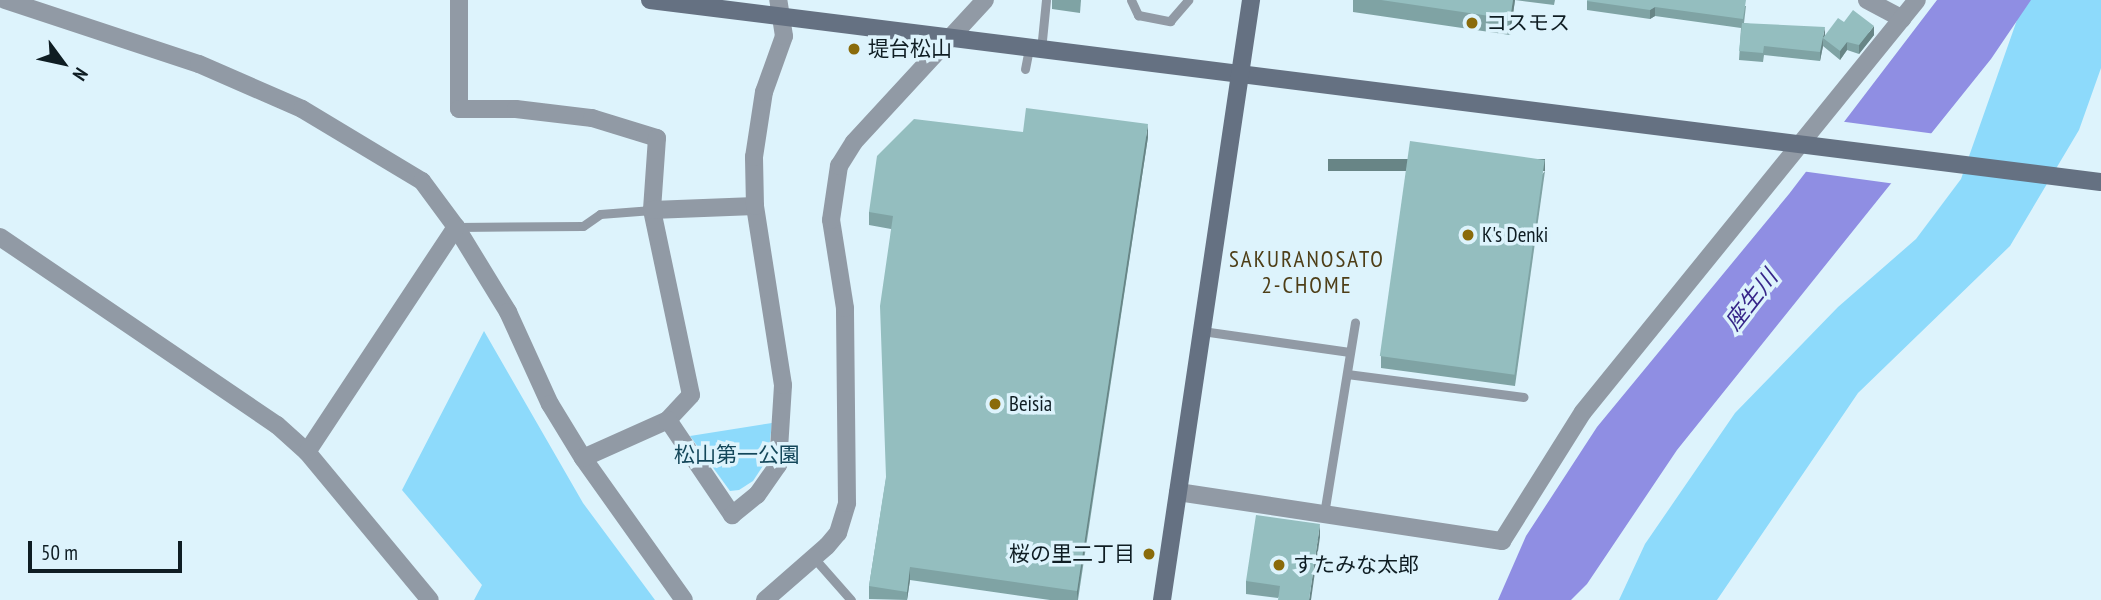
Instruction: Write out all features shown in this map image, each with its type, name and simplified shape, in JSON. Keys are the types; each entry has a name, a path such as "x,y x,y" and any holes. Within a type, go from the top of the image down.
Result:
{"street":[{"path":"5,0 187,59 302,109 422,181 456,227 508,312 550,404 583,458 684,600"},
{"path":"459,0 459,109 516,109 592,118 657,138 652,210 691,395 668,420 583,458"},
{"path":"650,0 780,8 1035,49 2101,182"},
{"path":"765,600 814,558 838,533 847,503 845,308 831,220 839,166 854,142 985,0"},
{"path":"1162,600 1251,0"},
{"path":"1867,0 1902,19"},
{"path":"1178,492 1502,541 1583,412 1917,0"},
{"path":"668,420 732,515 757,495 778,465 784,421 782,375 755,206 757,124 783,43 780,8"},
{"path":"652,210 755,206"},
{"path":"307,452 456,227"},
{"path":"0,237 185,359 277,425 307,452 430,600"}],"lane":[{"path":"1025,69 1035,49 1046,0"},
{"path":"1130,0 1138,15 1170,21 1188,0"},
{"path":"456,227 583,226 600,214 652,210"},
{"path":"1324,514 1355,321"},
{"path":"1202,331 1350,352"},
{"path":"1347,374 1524,397"},
{"path":"814,558 851,600"}],"green space":[{"path":"2024,0 2101,0 2101,68 2079,130 2010,246 1858,393 1717,600 1619,600 1645,544 1735,413 1838,307 1916,239 1961,179"},
{"path":"484,331 583,503 655,600 474,600 482,585 402,490"},
{"name":"松山第一公園","path":"772,423 768,458 753,481 739,490 730,491 690,436"}],"water":[{"name":"座生川","path":"1937,0 2031,0 1991,59 1677,450 1587,584 1571,600 1498,600 1526,536 1597,427 1789,194"}],"pier":[{"path":"1838,121 1936,134 1896,184 1801,171"}],"building":[{"path":"1381,0 1513,0 1510,19"},
{"path":"1587,0 1746,0 1743,19 1655,7 1650,10"},
{"path":"1853,10 1874,26 1859,45 1847,42 1840,51 1823,38 1838,18 1844,22"},
{"path":"1742,23 1825,27 1820,52 1764,46 1763,53 1739,51"},
{"name":"Beisia","path":"1026,108 1148,124 1077,591 910,567 907,592 869,586 886,477 880,306 893,216 869,212 877,156 914,119 1023,132"},
{"name":"K's Denki","path":"1410,141 1545,160 1514,375 1380,356"},
{"name":"すたみな太郎","path":"1256,515 1320,524 1309,600 1278,600 1280,586 1246,581"}],"place":[{"name":"コスモス","path":"1472,23"},
{"name":"堤台松山","path":"854,49"},
{"name":"K's Denki","path":"1468,235"},
{"name":"Beisia","path":"995,404"},
{"name":"桜の里二丁目","path":"1149,554"},
{"name":"すたみな太郎","path":"1279,565"}],"district":[{"name":"SAKURANOSATO 2-CHOME","path":"1307,272"}]}
